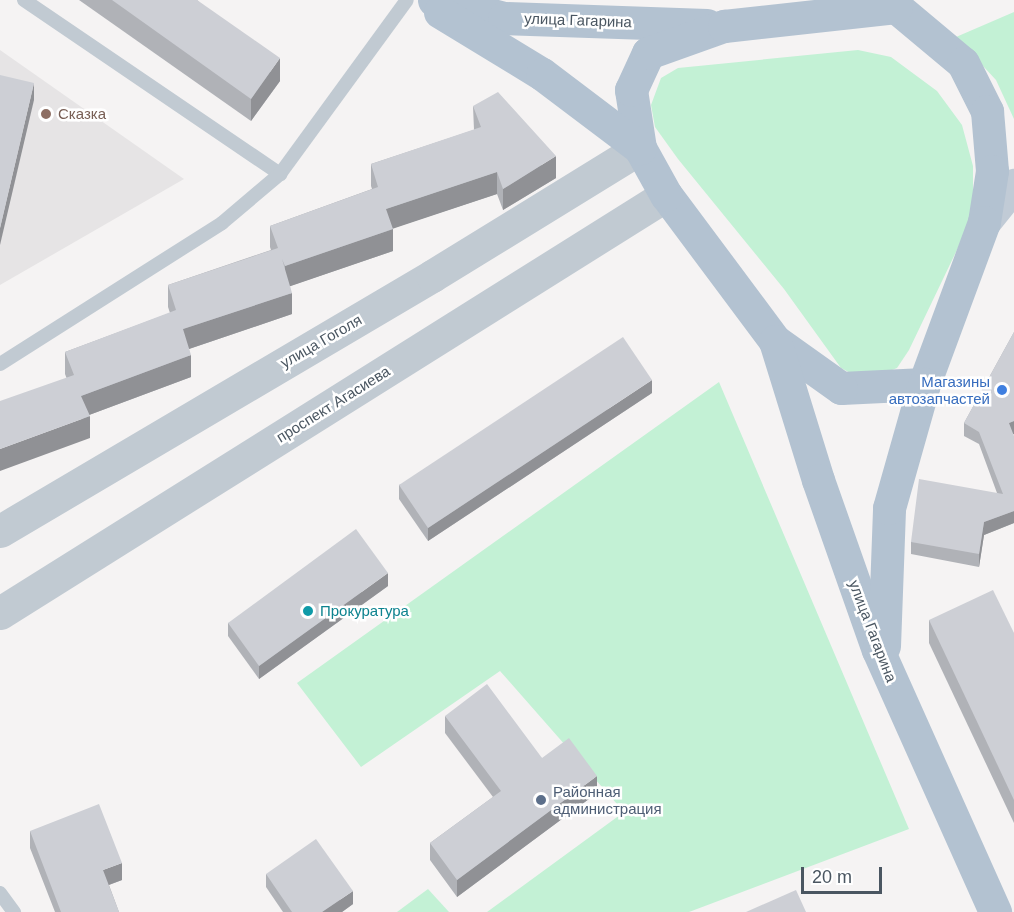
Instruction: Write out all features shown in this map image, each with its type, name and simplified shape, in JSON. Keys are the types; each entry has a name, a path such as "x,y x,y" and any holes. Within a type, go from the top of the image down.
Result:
{"main road":[{"path":"420,0 542,74 640,148"},
{"name":"улица Гагарина","path":"434,0 504,18 724,26"},
{"path":"905,4 724,26 648,53 632,90 640,148 666,195 775,341 840,388 924,384"},
{"name":"улица Гагарина","path":"905,4 963,63 987,111 992,171 984,222 924,384 889,508 884,650 997,912"},
{"path":"984,222 1014,185"},
{"name":"улица Гагарина","path":"775,341 818,480 878,650 997,912"}],"street":[{"name":"улица Гоголя","path":"0,531 432,276 640,148"},
{"name":"проспект Агасиева","path":"0,613 666,195"}],"lane":[{"path":"24,0 280,174"},
{"path":"0,364 222,223 280,174 407,0"}],"shaded area":[{"name":"Сказка","path":"0,50 184,179 0,285"}],"green space":[{"path":"1014,12 1014,119 996,80 956,37"},
{"path":"858,50 891,57 937,91 962,125 973,166 973,200 966,231 909,350 897,368 877,376 856,376 841,368 784,289 678,159 655,127 651,105 661,78 678,68"},
{"path":"719,382 909,829 689,912 487,912 624,812 500,671 361,767 297,683"},
{"path":"428,889 449,912 397,912"}],"building":[{"path":"112,0 197,0 280,58 251,99"},
{"path":"0,75 34,83 0,228"},
{"path":"498,92 556,156 503,189 497,172 386,209 393,229 285,266 282,259 292,293 183,329 191,355 81,396 90,416 0,449 0,401 74,375 65,352 176,310 168,285 278,248 270,226 378,187 371,164 481,127 473,106"},
{"path":"1014,332 1014,421 1009,423 1014,436 1014,511 984,522 979,554 911,542 919,479 1003,494 979,432 964,423"},
{"path":"623,337 652,380 428,528 399,485"},
{"name":"Прокуратура","path":"356,529 388,573 259,666 228,623"},
{"path":"993,590 1014,633 1014,800 929,620"},
{"name":"Районная администрация","path":"487,684 542,758 569,738 597,776 457,880 430,843 501,791 445,716"},
{"path":"99,804 122,863 103,870 119,912 61,912 30,831"},
{"path":"316,839 353,891 322,912 292,912 266,874"},
{"path":"796,890 806,912 746,912"}],"place":[{"name":"Сказка","path":"46,114"},
{"name":"Магазины автозапчастей","path":"1002,390"},
{"name":"Прокуратура","path":"308,611"},
{"name":"Районная администрация","path":"541,800"}]}
